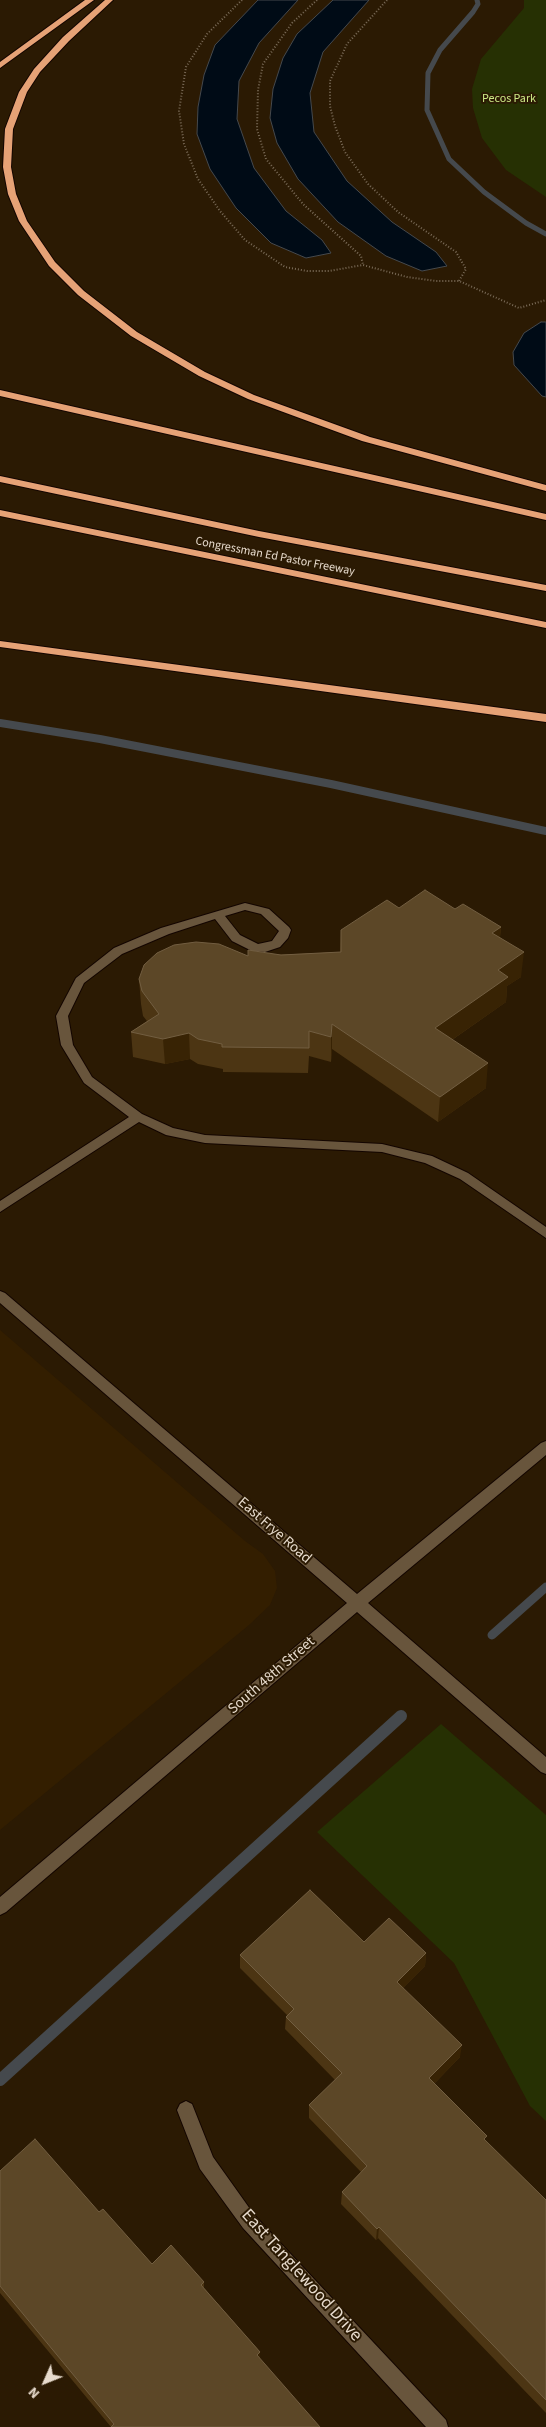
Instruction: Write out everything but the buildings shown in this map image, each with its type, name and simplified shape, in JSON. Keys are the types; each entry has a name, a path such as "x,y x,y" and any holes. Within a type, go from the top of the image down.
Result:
{"highway":[{"path":"0,66 90,0"},
{"path":"109,0 66,39 37,71 23,92 9,130 6,160 12,194 23,222 52,264 86,298 134,334 202,374 251,397 366,439 546,488"},
{"path":"0,393 546,517"},
{"name":"Congressman Ed Pastor Freeway","path":"0,479 240,530 546,588"},
{"name":"Congressman Ed Pastor Freeway","path":"0,514 546,625"},
{"path":"3,645 546,718"}],"street":[{"path":"218,915 236,938 256,948 265,948 276,944 282,938 285,930 264,911 245,906 165,931 118,952 80,981 62,1016 67,1045 88,1080 138,1117 170,1132 205,1139 382,1148 428,1159 464,1176 546,1233"},
{"path":"0,1207 138,1117"},
{"name":"East Frye Road","path":"0,1296 546,1767"},
{"name":"South 48th Street","path":"0,1908 357,1603 546,1447"},
{"name":"East Tanglewood Drive","path":"186,2110 206,2163 250,2222 439,2427"}],"path":[{"path":"242,0 206,34 186,67 179,111 184,144 198,179 245,240 285,267 307,271 329,271 363,265 407,276 436,281 459,282 520,308 546,300"},
{"path":"317,0 292,23 263,64 258,90 257,129 266,159 303,204 361,256 363,265"},
{"path":"386,0 382,8 347,44 330,82 330,106 335,126 346,152 368,184 398,212 456,252 466,269 459,282"}],"shaded area":[{"path":"258,0 298,0 259,43 239,81 237,119 254,168 286,211 322,240 331,253 306,258 271,243 236,208 210,169 197,134 198,107 204,75 215,45"},
{"path":"333,0 369,0 323,52 310,93 314,132 347,181 392,222 436,252 447,266 422,271 386,256 338,222 298,179 277,143 270,118 273,89 283,58 297,34"},
{"path":"541,322 546,322 546,397 542,396 514,365 513,352 524,333"},
{"path":"0,1330 245,1541 263,1554 275,1571 277,1588 270,1605 249,1625 0,1830"}],"green space":[{"name":"Pecos Park","path":"524,0 546,0 546,197 506,170 482,138 473,108 472,89 481,59 524,8"},
{"path":"441,1724 546,1815 546,2121 530,2106 454,1963 317,1832"}],"waterway":[{"path":"477,0 478,4 473,12 440,50 428,73 427,110 449,159 484,192 526,223 546,234"},
{"path":"0,723 100,739 331,784 546,831"},
{"path":"492,1635 546,1587"},
{"path":"0,2080 401,1716"}]}
